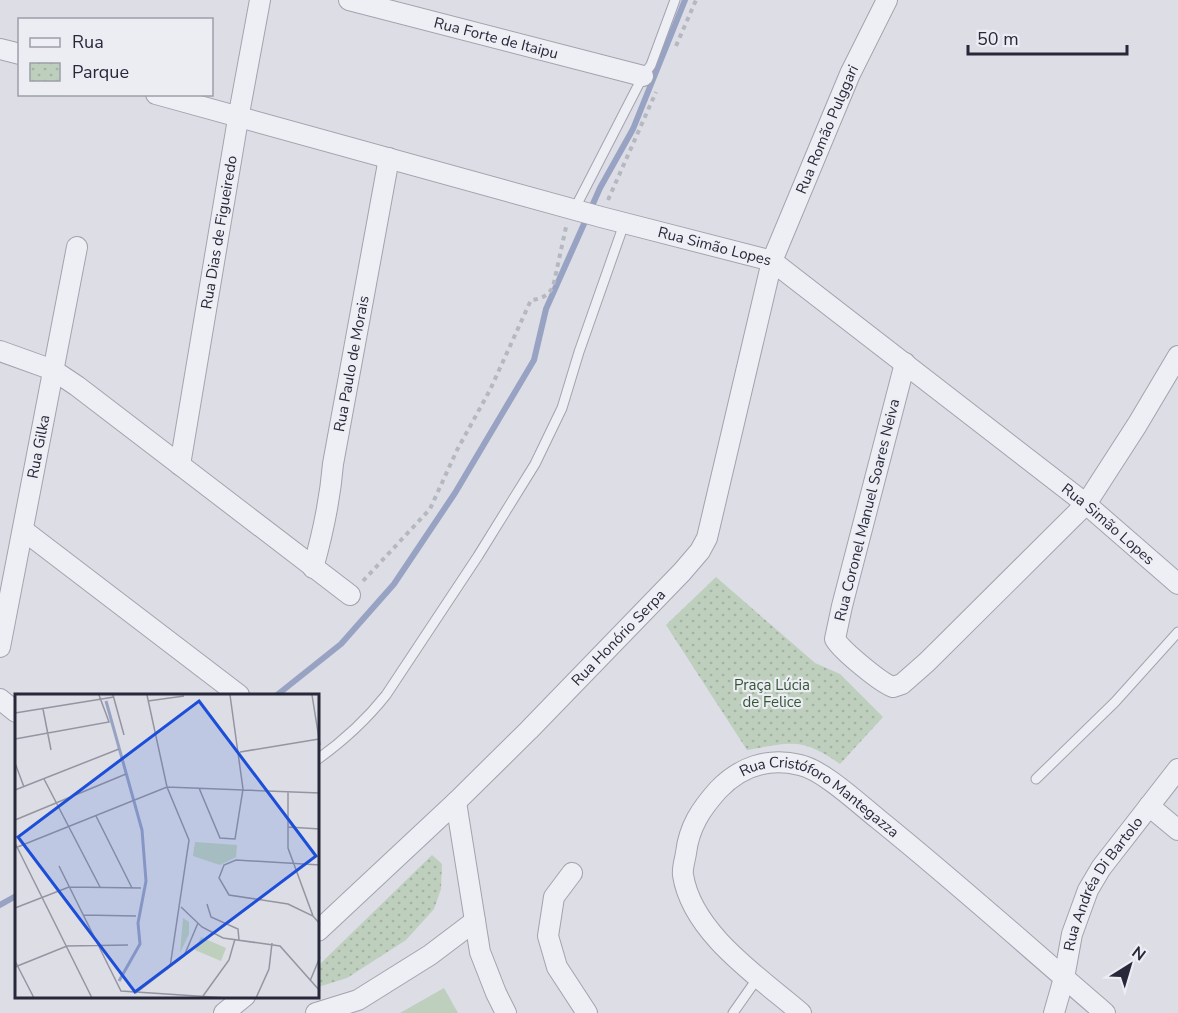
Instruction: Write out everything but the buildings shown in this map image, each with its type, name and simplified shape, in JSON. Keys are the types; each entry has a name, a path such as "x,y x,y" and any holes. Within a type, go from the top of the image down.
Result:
{"street":[{"name":"Rua Dias de Figueiredo","path":"180,465 260,0"},
{"name":"Rua Forte de Itaipu","path":"349,0 651,81"},
{"name":"Rua Romão Pulggari","path":"772,261 850,74 887,0"},
{"path":"0,49 18,54"},
{"name":"Rua Simão Lopes","path":"163,96 238,119 389,158 624,224 772,261 1086,504 1178,584"},
{"name":"Rua Paulo de Morais","path":"313,568 330,496 333,464 389,158"},
{"name":"Rua Gilka","path":"0,647 77,247"},
{"name":"Rua Honório Serpa","path":"320,929 456,802 553,705 700,551 707,538 772,261"},
{"path":"0,351 53,370 350,595"},
{"path":"1086,504 1178,356"},
{"name":"Rua Coronel Manuel Soares Neiva","path":"905,363 835,638 838,644 879,679 893,687 908,679 1086,504"},
{"path":"22,530 237,694"},
{"path":"0,699 15,711"},
{"name":"Rua Cristóforo Mantegazza","path":"801,1013 716,939 691,903 683,873 687,840 705,804 723,784 741,770 765,762 801,765 833,782 1105,1013"},
{"name":"Rua Andréa Di Bartolo","path":"1054,1013 1064,978 1072,934 1088,890 1101,868 1178,769"},
{"path":"456,802 480,952 506,1013"},
{"path":"1149,806 1178,830"},
{"path":"572,873 554,897 548,936 557,967 587,1013"},
{"path":"316,1013 358,1000 430,955 475,921"},
{"path":"224,1013 243,998"}],"lane":[{"path":"573,209 651,81 651,65 675,0"},
{"path":"320,758 376,708 386,695 478,556 535,464 562,408 624,224"},
{"path":"1036,779 1115,702 1178,632"},
{"path":"733,1013 759,976"}],"path":[{"path":"672,54 696,0"},
{"path":"601,217 651,81"},
{"path":"350,595 429,509 457,450 490,390 531,300 539,300 553,288 573,209"}],"green space":[{"name":"Praça Lúcia de Felice","path":"716,577 815,663 840,674 883,717 840,764 816,749 796,744 747,750 666,625"},
{"path":"432,855 442,864 441,889 434,909 406,940 347,978 320,986 320,964"},
{"path":"444,988 458,1013 400,1013"}],"waterway":[{"path":"278,694 341,644 394,584 455,493 534,360 546,309 600,188 633,129 685,0"},
{"path":"0,905 15,897"}]}
